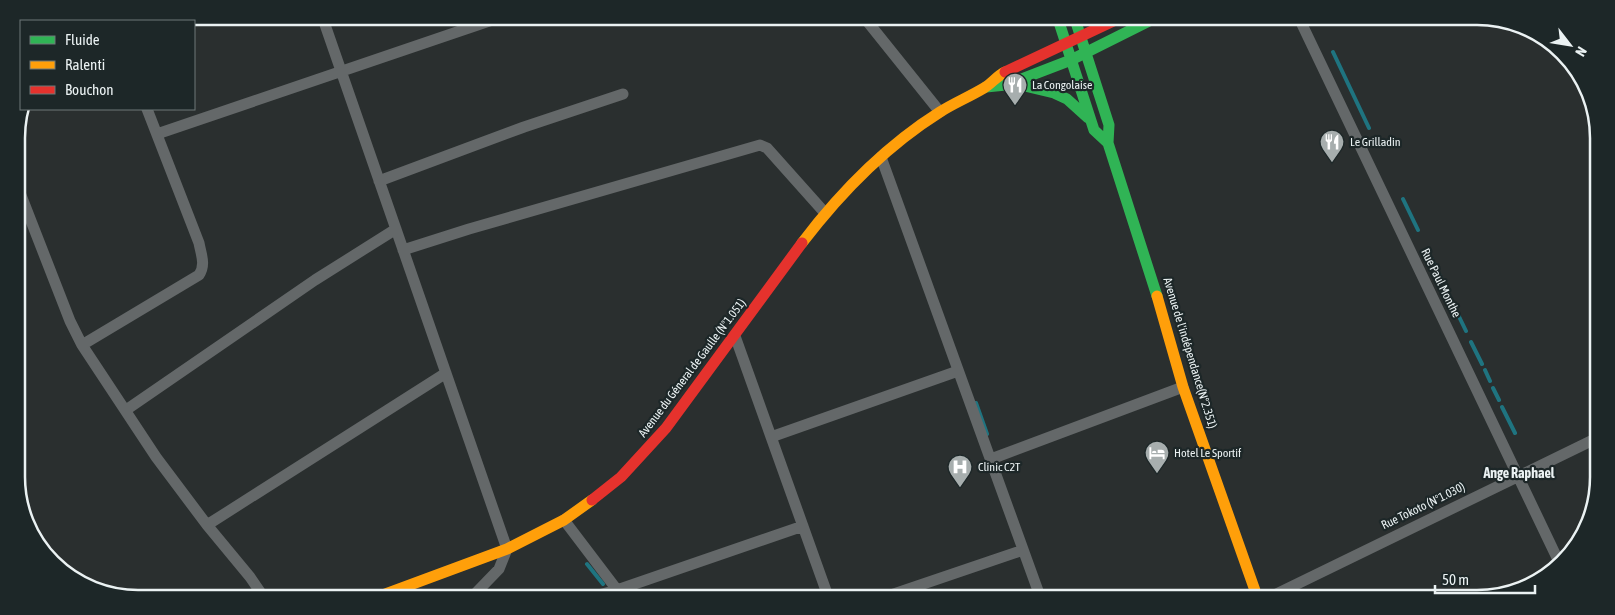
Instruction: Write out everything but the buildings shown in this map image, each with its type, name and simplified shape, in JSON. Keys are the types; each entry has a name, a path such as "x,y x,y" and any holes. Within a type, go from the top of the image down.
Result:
{"main road":[{"name":"Avenue de l'indépendance(N°2.351)","path":"1060,25 1094,130 1108,143"},
{"name":"Avenue de l'indépendance(N°2.351)","path":"1077,25 1109,125 1108,143 1150,269 1183,388 1255,590"},
{"name":"Avenue du Géneral de Gaulle (N°1.051)","path":"396,590 507,549 564,520 621,478 666,428 825,213 853,183 898,142 940,112 986,87 1002,74 1106,25"},
{"name":"Avenue du Géneral de Gaulle (N°1.051)","path":"986,87 1012,84 1087,53 1141,25"},
{"path":"1012,84 1054,93 1068,100 1090,120"}],"street":[{"path":"325,25 507,549 498,569 478,590"},
{"path":"157,134 477,25"},
{"path":"870,25 940,112"},
{"name":"Rue Paul Monthe","path":"1302,25 1557,557"},
{"path":"379,181 524,127 623,94"},
{"path":"82,345 199,274 202,270 203,262 198,243 147,110"},
{"path":"403,250 469,229 611,190 760,145 767,148 825,213"},
{"path":"881,157 1038,590"},
{"path":"25,206 70,321 82,345 156,457 259,590"},
{"path":"126,410 315,280 396,229"},
{"path":"734,336 826,590"},
{"path":"771,437 958,371"},
{"path":"207,525 446,373"},
{"path":"991,459 1183,388"},
{"name":"Rue Tokoto (N°1.030)","path":"1283,590 1590,441"},
{"path":"564,520 617,590"},
{"path":"631,590 803,526"},
{"path":"905,590 1023,550"}],"waterway":[{"path":"1333,52 1369,128"},
{"path":"1403,199 1418,230"},
{"path":"1427,250 1447,291"},
{"path":"1450,298 1466,331"},
{"path":"1471,342 1482,364"},
{"path":"1485,370 1490,381"},
{"path":"1493,388 1499,400"},
{"path":"976,403 987,434"},
{"path":"1502,407 1515,433"},
{"path":"587,564 603,584"}],"traffic: fast":[{"path":"1060,25 1094,130 1108,143"},
{"path":"1077,25 1109,125 1108,143 1157,296"},
{"path":"986,87 1006,85 1071,60 1141,25"},
{"path":"1012,83 1054,93 1067,99 1088,118"}],"traffic: slow":[{"path":"802,243 832,206 883,155 920,125 984,88 1005,72"},
{"path":"1157,296 1183,387 1255,590"},
{"path":"396,590 507,549 564,520 592,500"}],"traffic: jam":[{"path":"1005,72 1105,25"},
{"path":"592,500 621,477 666,428 802,243"}],"place":[{"name":"La Congolaise","path":"1015,106"},
{"name":"Le Grilladin","path":"1332,163"},
{"name":"Hotel Le Sportif","path":"1157,474"},
{"name":"Clinic C2T","path":"960,488"}],"district":[{"name":"Ange Raphael","path":"1519,473"}]}
